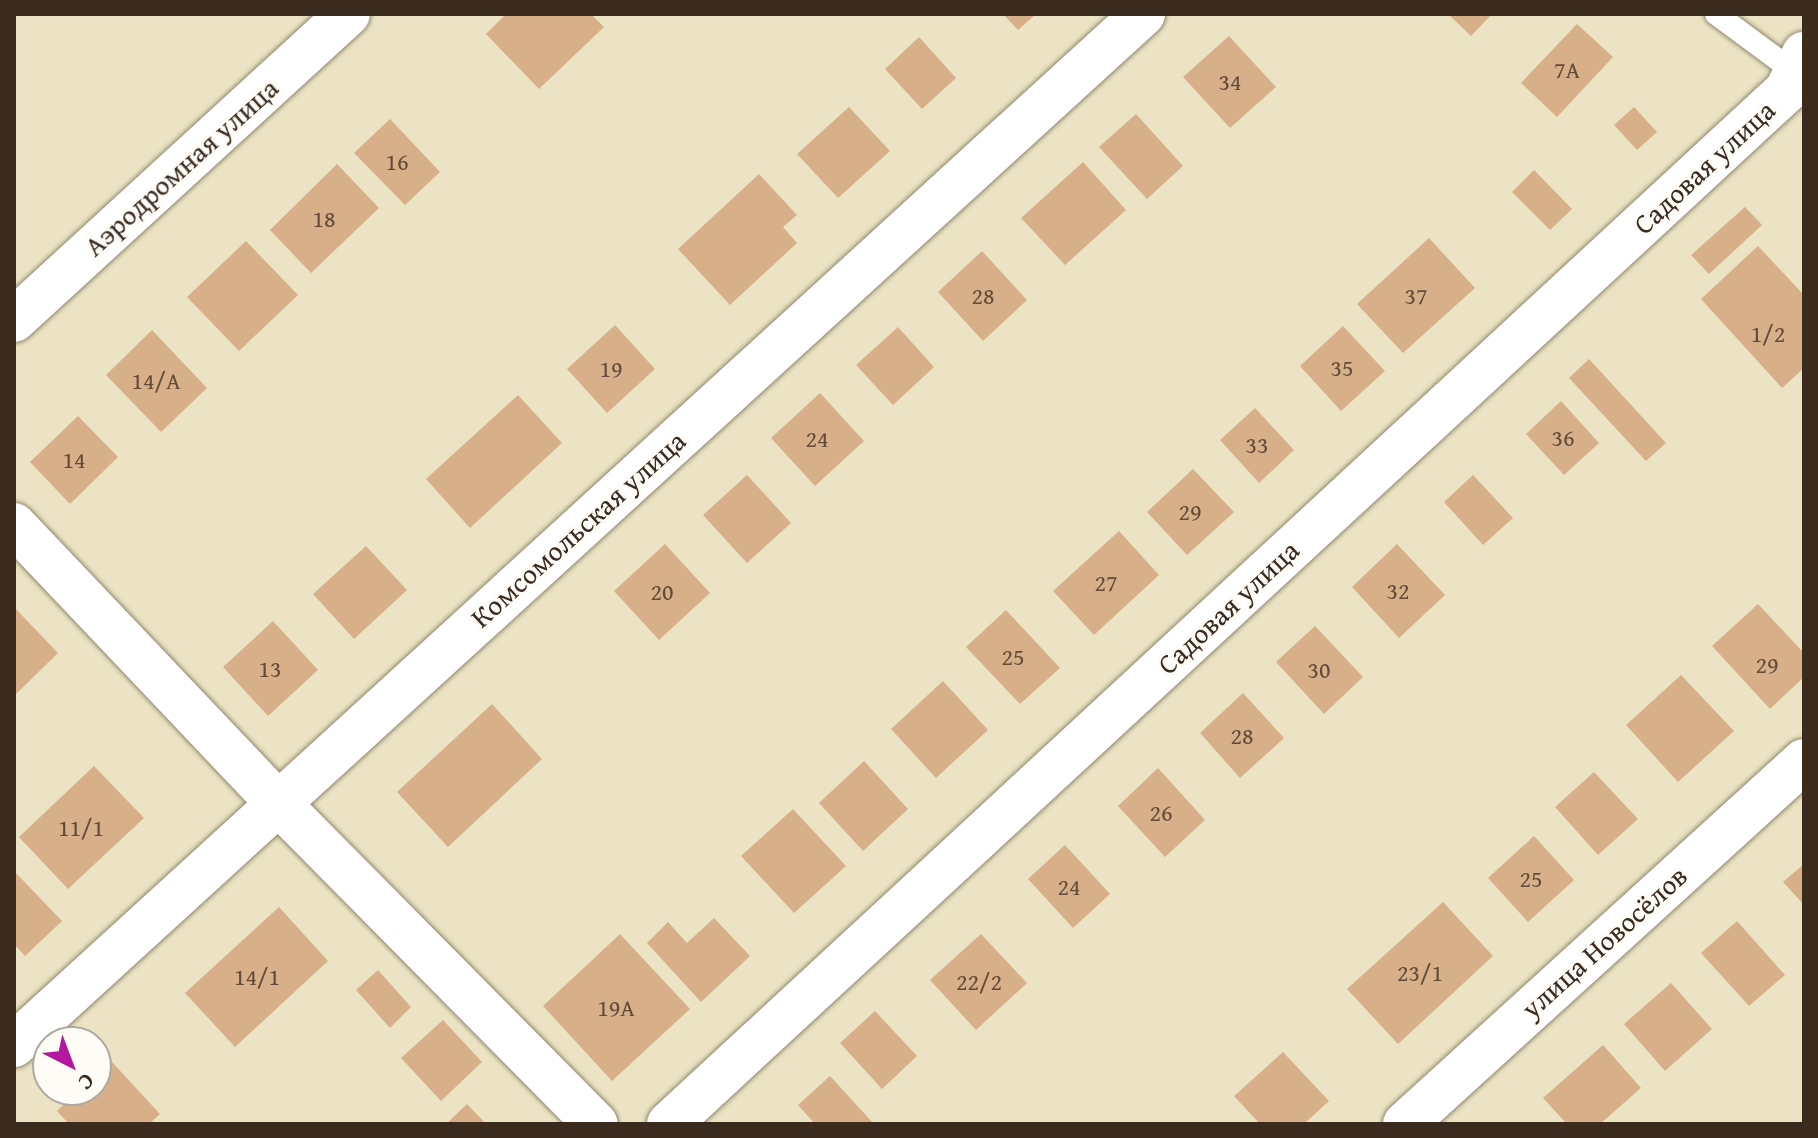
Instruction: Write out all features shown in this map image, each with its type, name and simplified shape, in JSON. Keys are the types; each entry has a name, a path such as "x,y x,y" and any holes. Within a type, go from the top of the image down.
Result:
{"street":[{"name":"Аэродромная улица","path":"14,320 348,14"},
{"name":"Комсомольская улица","path":"14,1045 1143,14"},
{"name":"Садовая улица","path":"669,1124 1798,83"},
{"path":"14,525 277,802 596,1124"},
{"name":"улица Новосёлов","path":"1405,1124 1804,761"}],"lane":[{"path":"1716,14 1798,83"}],"building":[{"path":"506,14 591,14 604,27 539,89 486,34"},
{"path":"1003,14 1036,14 1018,30"},
{"path":"1448,14 1492,14 1471,36"},
{"path":"1577,24 1613,57 1557,117 1521,83"},
{"path":"1229,36 1276,87 1230,128 1183,77"},
{"path":"919,37 956,78 922,109 885,69"},
{"path":"849,107 890,151 838,198 797,154"},
{"path":"1634,107 1657,132 1637,150 1614,125"},
{"path":"1136,114 1183,166 1147,199 1099,147"},
{"path":"390,119 440,172 405,205 354,153"},
{"path":"1083,162 1126,210 1065,265 1021,218"},
{"path":"337,164 379,208 311,273 270,230"},
{"path":"1534,170 1572,209 1550,230 1512,192"},
{"path":"759,174 797,215 783,227 797,243 730,305 678,249"},
{"path":"1745,207 1762,225 1709,274 1691,255"},
{"path":"1429,238 1475,288 1403,353 1357,304"},
{"path":"246,241 298,295 239,351 187,297"},
{"path":"1758,246 1804,295 1804,368 1782,388 1701,299"},
{"path":"982,251 1027,300 983,341 938,292"},
{"path":"615,325 655,369 607,413 567,369"},
{"path":"1343,326 1385,371 1341,411 1300,366"},
{"path":"898,327 934,367 893,405 856,365"},
{"path":"152,330 207,388 161,432 106,375"},
{"path":"1589,359 1666,443 1646,461 1569,378"},
{"path":"820,393 864,441 815,486 771,438"},
{"path":"518,395 562,443 470,528 426,479"},
{"path":"1561,401 1599,443 1564,475 1526,434"},
{"path":"1255,408 1294,450 1259,483 1220,440"},
{"path":"78,416 118,457 70,504 30,462"},
{"path":"1193,469 1234,512 1187,555 1147,512"},
{"path":"747,475 791,523 747,563 703,515"},
{"path":"1473,475 1513,518 1483,545 1444,502"},
{"path":"1119,531 1159,575 1094,635 1053,591"},
{"path":"665,544 710,593 659,640 614,591"},
{"path":"1397,544 1445,595 1399,638 1352,587"},
{"path":"366,546 407,590 354,639 313,594"},
{"path":"1758,604 1804,653 1804,677 1770,709 1712,646"},
{"path":"14,607 58,653 14,696"},
{"path":"1006,610 1060,668 1020,704 966,647"},
{"path":"273,621 318,670 268,716 223,667"},
{"path":"1315,626 1363,677 1324,714 1276,662"},
{"path":"1681,675 1734,731 1678,782 1626,725"},
{"path":"943,681 988,730 936,778 891,729"},
{"path":"1243,693 1284,738 1240,778 1200,733"},
{"path":"492,704 542,759 448,847 397,792"},
{"path":"864,761 908,809 863,851 819,803"},
{"path":"94,766 144,818 68,889 19,837"},
{"path":"1158,768 1205,820 1165,857 1118,806"},
{"path":"1594,772 1638,819 1598,855 1555,807"},
{"path":"793,809 846,866 794,913 741,856"},
{"path":"1534,836 1574,880 1528,922 1488,878"},
{"path":"1065,845 1110,894 1073,928 1028,879"},
{"path":"1804,864 1804,905 1783,882"},
{"path":"14,871 62,921 25,956 14,944"},
{"path":"1443,902 1493,956 1398,1044 1347,989"},
{"path":"279,907 328,961 235,1047 185,993"},
{"path":"714,918 750,956 701,1002 647,943 668,922 687,943"},
{"path":"1737,921 1785,975 1749,1006 1701,953"},
{"path":"620,934 690,1009 612,1081 543,1006"},
{"path":"981,934 1027,983 976,1030 930,980"},
{"path":"378,970 411,1007 390,1028 356,990"},
{"path":"1671,983 1712,1029 1665,1071 1624,1024"},
{"path":"875,1011 917,1056 882,1089 840,1043"},
{"path":"443,1020 482,1062 441,1101 401,1058"},
{"path":"1603,1045 1641,1088 1600,1124 1567,1124 1543,1098"},
{"path":"1283,1052 1329,1101 1304,1124 1260,1124 1234,1096"},
{"path":"112,1062 160,1114 149,1124 69,1124 57,1111 62,1106 112,1106"},
{"path":"830,1076 874,1124 815,1124 798,1105"},
{"path":"467,1104 486,1124 446,1124"}]}
